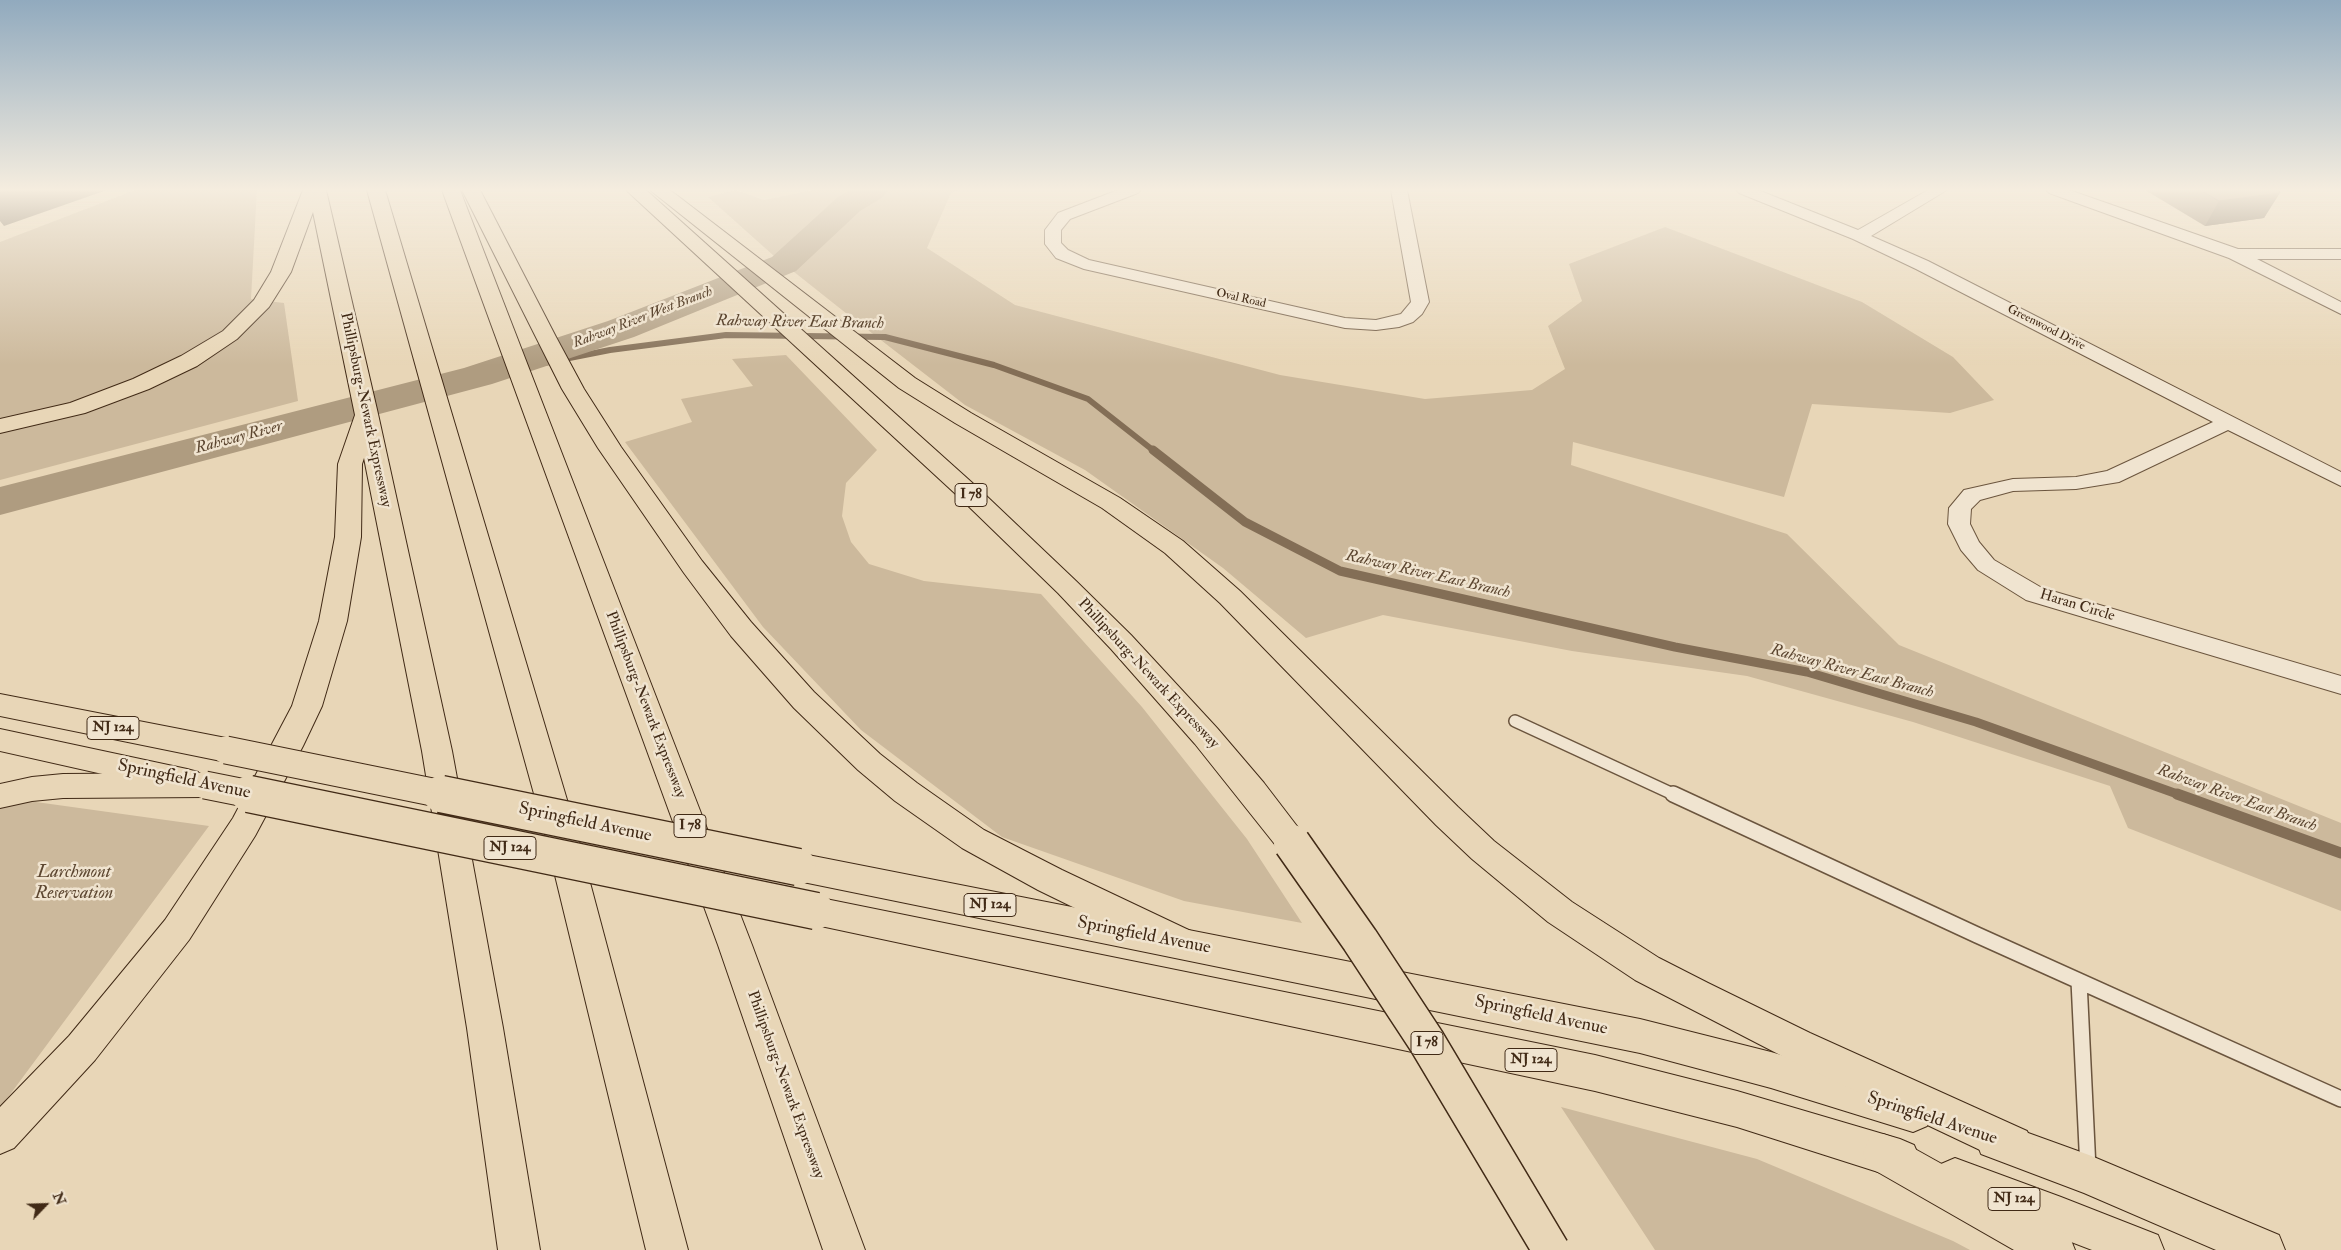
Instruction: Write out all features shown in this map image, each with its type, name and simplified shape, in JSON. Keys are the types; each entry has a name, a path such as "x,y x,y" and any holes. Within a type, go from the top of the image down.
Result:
{"main road":[{"path":"0,426 77,408 133,388 189,361 230,335 246,321 262,303 281,272 290,248"},
{"name":"Phillipsburg-Newark Expressway","path":"330,248 360,383 365,435 437,751 485,1028 519,1250"},
{"path":"392,248 560,830 667,1250"},
{"name":"Phillipsburg-Newark Expressway","path":"474,248 735,945 844,1250"},
{"path":"500,248 573,389 646,502 741,629 804,700 869,762 906,792 973,839 1034,872 1183,944"},
{"name":"Phillipsburg-Newark Expressway","path":"699,248 976,500 1121,642 1206,736 1253,792 1292,843 1401,1002 1551,1250"},
{"path":"733,248 869,355 931,399 1111,502 1174,547 1230,597 1447,816 1502,866 1560,912 1647,969 1695,994 1797,1045 2013,1145"},
{"path":"0,1135 82,1048 154,959 214,875 268,785 307,706 333,621 348,536 350,464 365,435"},
{"name":"Springfield Avenue","path":"0,706 1640,1036 1849,1092 2013,1145 2089,1175 2264,1250"},
{"name":"Springfield Avenue","path":"0,740 205,785 1595,1073 1737,1109 1883,1153 2061,1217 2143,1250"},
{"path":"0,796 32,789 63,786 205,785"},
{"path":"1883,1153 2054,1250"}],"street":[{"name":"Oval Road","path":"1057,248 1062,254 1084,264 1345,323 1376,326 1406,318 1416,310 1420,302 1410,248"},
{"name":"Greenwood Drive","path":"1887,248 1922,264 2341,480"},
{"path":"2219,248 2235,254 2341,309"},
{"path":"2235,254 2341,254"},
{"name":"Haran Circle","path":"2228,422 2112,477 2076,483 2013,485 1986,490 1972,495 1960,508 1959,524 1970,544 1986,565 2034,594 2341,686"}],"lane":[{"path":"1515,722 2341,1100"},
{"path":"2079,981 2089,1175"}],"green space":[{"path":"0,248 254,248 251,299 284,303 298,401 0,480"},
{"path":"765,248 928,248 1015,305 1280,375 1425,399 1532,390 1565,369 1548,326 1582,301 1569,264 1610,248 1721,248 1862,302 1953,357 1994,400 1950,413 1812,404 1784,497 1573,442 1571,465 1787,534 1899,645 2341,823 2341,911 2128,828 2110,786 1913,722 1747,676 1572,651 1383,615 1306,638 1223,568 1085,470 965,405"},
{"path":"786,355 877,450 846,483 842,516 851,542 869,564 924,581 1041,594 1142,707 1247,839 1302,923 1184,901 1002,837 861,730 763,627 625,442 692,422 681,399 753,386 732,359"},
{"name":"Larchmont Reservation","path":"0,797 209,826 0,1108"},
{"path":"1561,1107 1757,1159 1953,1241 1970,1250 1655,1250"}],"waterway":[{"name":"Rahway River","path":"0,501 478,376 621,329 784,264 801,248"},
{"name":"Rahway River East Branch","path":"478,376 610,350 726,335 885,337 994,365 1088,399 1154,451"},
{"name":"Rahway River East Branch","path":"1153,450 1245,522 1340,571 1675,647 1807,672 1976,722 2180,795"},
{"name":"Rahway River East Branch","path":"2177,794 2341,853"}],"water label":[{"name":"Rahway River West Branch","path":"643,318"}]}
